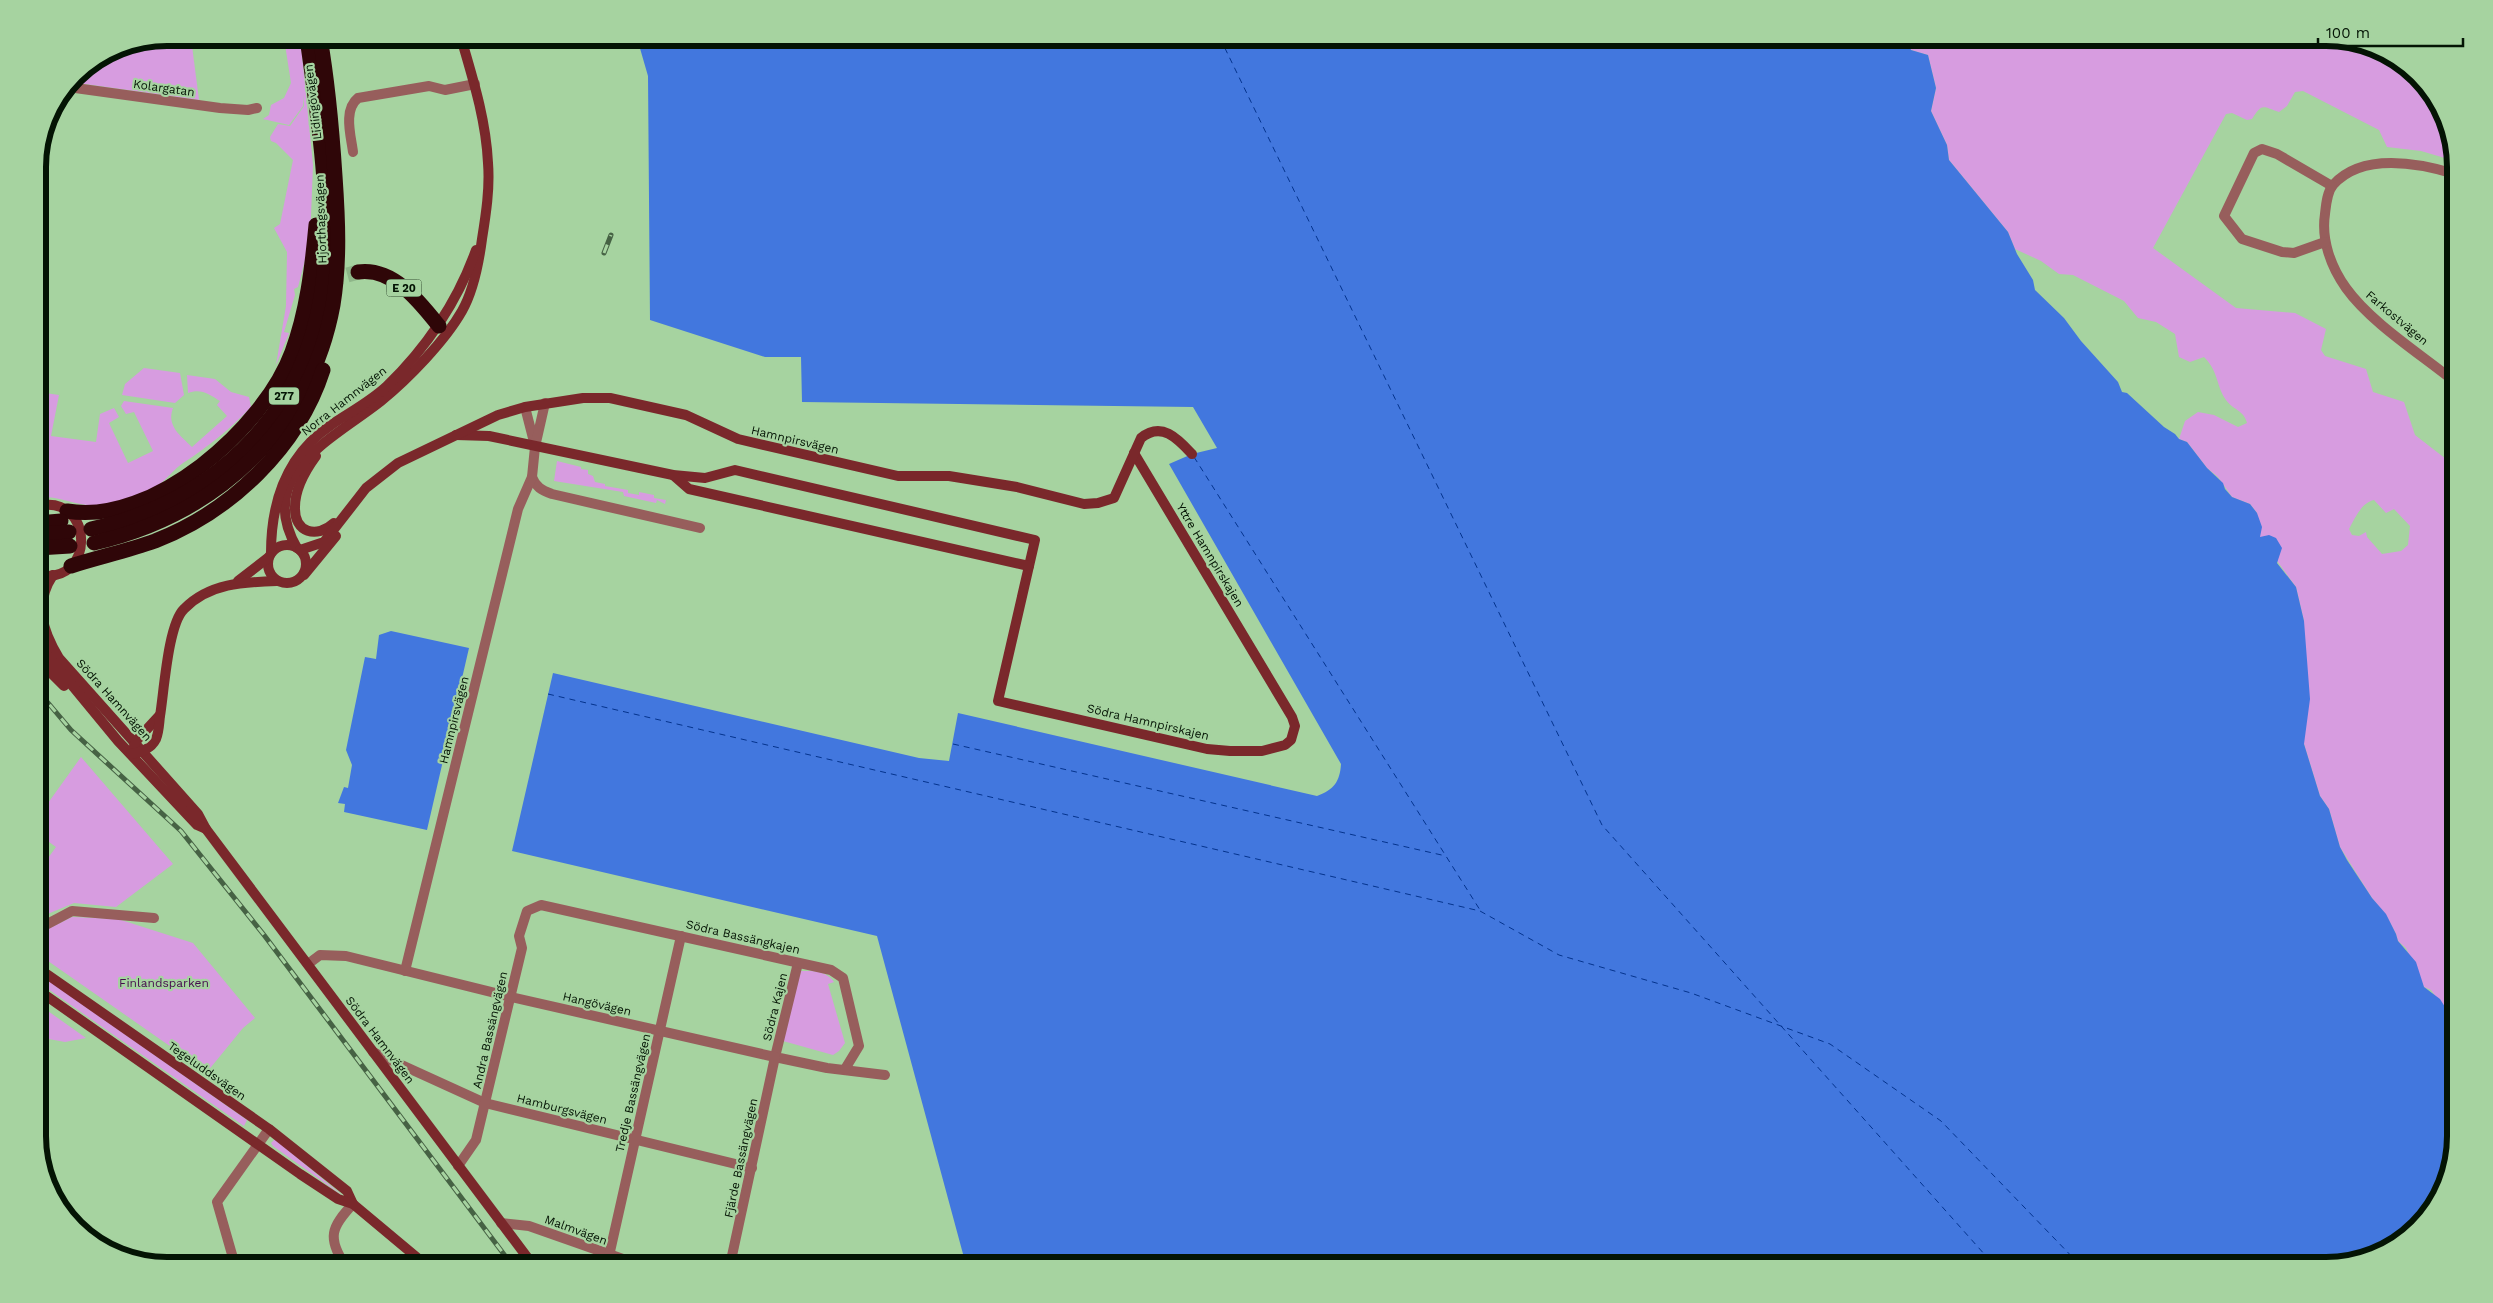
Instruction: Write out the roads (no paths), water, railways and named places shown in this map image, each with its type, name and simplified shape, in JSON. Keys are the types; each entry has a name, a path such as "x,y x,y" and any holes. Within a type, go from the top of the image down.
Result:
{"highway":[{"name":"Lidingövägen","path":"309,47 328,162"},
{"name":"Lidingövägen","path":"321,47 328,162"},
{"name":"Hjorthagsvägen","path":"328,162 338,250 333,305 323,345 309,379 280,427 258,453 219,488 186,509 148,527 92,536 163,507 208,480 252,440 280,403 309,345 321,297 325,250 328,162"},
{"path":"47,542 67,528 82,514 122,507 169,487 224,448 258,410 282,373 292,353 300,325 312,268 328,162"},
{"name":"E 20","path":"358,272 381,274 397,282 442,330"},
{"path":"71,566 126,551 185,527 213,512 254,477 290,433 312,398 329,347 333,305"},
{"path":"47,525 67,528"},
{"path":"47,532 67,528"}],"main road":[{"name":"Norra Hamnvägen","path":"299,549 286,528 284,518 286,497 297,470 306,457 400,385 424,360 442,330 460,290 484,226 488,163 483,120 464,47"},
{"name":"Norra Hamnvägen","path":"270,555 275,504 282,485 297,458 318,434 385,387 442,330"},
{"name":"Hamnpirsvägen","path":"299,549 324,542 366,488 398,463 483,421 525,407 583,398 610,398 686,415 738,439 898,476 950,476 1045,494 1084,504 1109,500 1118,493 1134,454"},
{"path":"1134,454 1141,438 1152,431 1158,430 1176,437 1192,454"},
{"name":"Hamnpirsvägen","path":"456,435 489,436 673,475 704,478 735,470 1035,540 998,701"},
{"name":"Norra Hamnvägen","path":"329,439 301,480 294,505 298,522 309,532 319,533 330,527 355,503"},
{"name":"Yttre Hamnpirskajen","path":"1134,454 1292,717 1295,726 1291,740"},
{"name":"Hamnpirsvägen","path":"673,475 689,489 1029,566"},
{"name":"Hamnpirsvägen","path":"300,579 332,543 355,503"},
{"path":"47,506 55,506 67,528 78,524 82,540 80,552 71,566 54,575 47,575"},
{"path":"131,754 144,751 156,739 171,643 179,615 198,598 236,583 284,545 299,549 306,563 304,574 300,579 286,584 277,581 236,583"},
{"path":"270,555 268,570 277,581"},
{"name":"Södra Hamnvägen","path":"47,590 54,575"},
{"name":"Södra Hamnvägen","path":"47,636 59,658 136,741 198,814 206,830 527,1257"},
{"name":"Södra Hamnvägen","path":"47,655 131,754 198,825 206,830"},
{"path":"47,669 63,685 80,696"},
{"name":"Södra Hamnpirskajen","path":"998,701 1207,749 1262,751 1285,745 1291,740"},
{"path":"131,754 136,741 160,716"},
{"name":"Tegeluddsvägen","path":"47,974 269,1129 347,1191 353,1204"},
{"name":"Tegeluddsvägen","path":"47,996 338,1199 353,1204 415,1257"}],"street":[{"path":"353,152 349,114 354,101 358,98 429,86 444,90 475,84"},
{"name":"Kolargatan","path":"76,89 220,108 248,110 257,108"},
{"path":"2325,242 2294,252 2282,252 2242,239 2224,216 2254,153 2262,149 2277,154 2332,186 2355,171 2378,164 2395,163 2446,172"},
{"name":"Farkostvägen","path":"2332,186 2323,224 2325,242 2338,274 2353,297 2446,375"},
{"name":"Hamnpirsvägen","path":"405,972 518,509 532,477 535,447 545,403"},
{"name":"Hamnpirsvägen","path":"525,407 535,447"},
{"path":"532,477 535,485 542,491 700,528"},
{"name":"Södra Bassängkajen","path":"541,904 831,970 843,978 859,1046 845,1069"},
{"name":"Andra Bassängvägen","path":"458,1166 476,1140 486,1104 522,948 519,936 527,911 541,904"},
{"path":"47,924 72,911 154,918"},
{"name":"Tredje Bassängvägen","path":"609,1256 681,936"},
{"name":"Hangövägen","path":"308,964 320,955 346,956 511,997 827,1068 885,1075"},
{"name":"Södra Kajen","path":"775,1056 798,963"},
{"name":"Hamburgsvägen","path":"373,1052 486,1104 752,1168"},
{"name":"Fjärde Bassängvägen","path":"732,1257 775,1056"},
{"path":"232,1257 217,1202 269,1129"},
{"path":"340,1257 334,1246 333,1235 342,1218 353,1204"},
{"name":"Malmvägen","path":"502,1223 529,1226 612,1257"}],"water":[{"path":"1909,46 1911,50 1928,55 1936,88 1931,111 1947,145 1949,160 2008,232 2017,254 2033,280 2035,290 2064,318 2081,341 2118,382 2122,392 2127,393 2179,439 2187,442 2207,468 2223,483 2225,489 2232,497 2250,504 2257,513 2262,527 2260,537 2269,535 2276,538 2282,548 2277,563 2296,587 2304,621 2310,699 2304,744 2320,796 2329,809 2340,847 2347,860 2372,898 2386,914 2398,941 2416,962 2424,987 2440,999 2447,1010 2446,1152 2440,1175 2426,1203 2411,1221 2386,1241 2357,1253 2326,1257 964,1257 877,936 512,851 553,673 919,758 949,761 958,713 1317,796 1328,791 1335,784 1341,764 1169,464 1192,454 1217,448 1193,407 802,402 801,357 765,357 650,320 648,76 640,47"},
{"path":"391,631 469,648 427,830 344,812 345,804 338,803 344,787 348,788 352,765 346,750 365,657 376,659 379,635"}],"tunnel":[{"path":"327,285 340,277 358,272"}],"railway":[{"path":"604,253 611,235"},
{"path":"47,702 71,730 181,831 264,935 506,1257"}],"park label":[{"name":"Finlandsparken","path":"164,983"}]}
